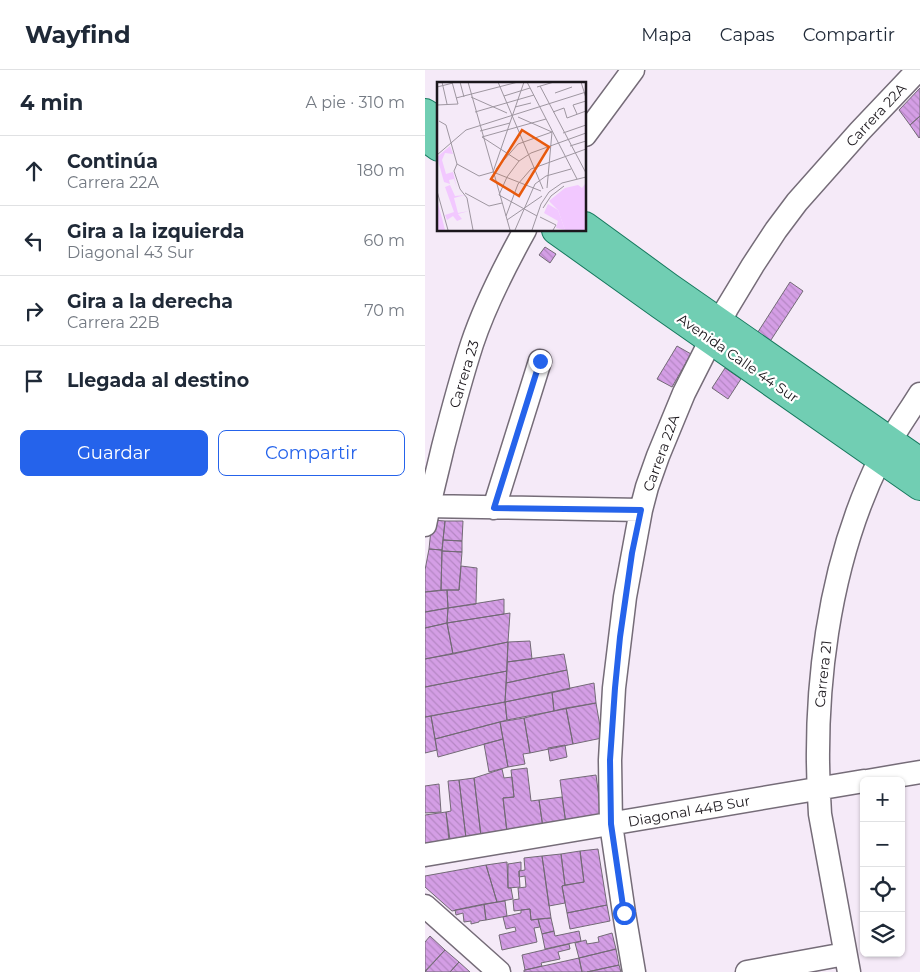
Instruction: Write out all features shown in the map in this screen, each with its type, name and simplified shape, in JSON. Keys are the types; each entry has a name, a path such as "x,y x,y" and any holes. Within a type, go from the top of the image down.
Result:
{"main road":[{"path":"425,113 437,121"},
{"path":"425,137 437,146"},
{"name":"Avenida Calle 44 Sur","path":"586,227 715,331"},
{"name":"Avenida Calle 44 Sur","path":"558,231 715,331 885,450 920,486"},
{"name":"Avenida Calle 44 Sur","path":"885,450 920,462"}],"street":[{"path":"586,134 633,70"},
{"name":"Carrera 22A","path":"634,972 611,824 610,760 615,688 625,597 647,487 661,447 684,393 715,331 753,265 797,202 860,131 918,70"},
{"name":"Carrera 23","path":"426,513 458,389 473,342 493,294 524,231"},
{"path":"494,508 540,361"},
{"name":"Carrera 21","path":"847,963 820,814 818,789 819,723 823,664 841,561 858,509 885,450 920,394"},
{"path":"426,513 494,508 641,510"},
{"name":"Diagonal 44B Sur","path":"889,777 920,772"},
{"name":"Diagonal 44B Sur","path":"425,855 860,782"},
{"path":"425,906 499,972"},
{"path":"747,972 847,963"}],"building":[{"path":"920,88 920,116 910,125 899,110"},
{"path":"920,116 920,137 919,138 910,125"},
{"path":"545,247 556,254 550,263 539,255"},
{"path":"790,282 803,291 769,343 756,335"},
{"path":"677,346 691,354 672,387 657,379"},
{"path":"725,368 741,379 728,399 712,388"},
{"path":"432,520 445,521 442,550 429,549"},
{"path":"445,521 463,521 462,541 443,540"},
{"path":"443,540 462,541 462,552 442,551"},
{"path":"429,549 442,550 441,590 425,592 425,570"},
{"path":"442,551 462,552 459,590 441,590"},
{"path":"461,566 477,568 476,604 448,608 447,590 459,590"},
{"path":"447,590 448,608 425,612 425,592"},
{"path":"504,599 504,614 447,623 448,608"},
{"path":"448,608 447,623 425,628 425,612"},
{"path":"510,613 508,642 453,654 447,623"},
{"path":"447,623 453,654 425,659 425,628"},
{"path":"530,641 532,659 507,662 508,642"},
{"path":"508,642 507,671 425,687 425,659"},
{"path":"564,654 567,670 506,683 507,662"},
{"path":"567,670 570,689 505,702 506,683"},
{"path":"507,671 505,702 425,717 425,687"},
{"path":"594,683 596,703 554,711 552,692"},
{"path":"552,692 554,711 507,720 505,702"},
{"path":"505,702 507,720 435,739 431,716"},
{"path":"596,703 602,738 573,744 566,708"},
{"path":"566,708 573,744 530,753 524,718"},
{"path":"431,716 437,750 425,753 425,717"},
{"path":"524,718 530,753 523,754 525,764 508,767 500,722"},
{"path":"500,722 503,739 438,757 435,739"},
{"path":"503,739 508,767 489,772 484,744"},
{"path":"565,745 567,757 550,761 548,748"},
{"path":"527,768 531,801 539,800 543,828 507,832 503,798 514,797 511,770"},
{"path":"502,769 504,778 512,777 514,797 503,798 507,832 481,836 474,778"},
{"path":"596,775 602,820 566,824 560,780"},
{"path":"474,778 481,836 466,838 459,780"},
{"path":"459,780 466,838 449,840 446,812 451,811 448,781"},
{"path":"439,784 441,812 425,813 425,786"},
{"path":"562,797 566,824 543,828 539,800"},
{"path":"446,812 450,840 432,842 433,847 425,848 425,815"},
{"path":"598,849 607,905 567,913 562,886 584,882 580,851"},
{"path":"580,851 584,882 565,885 561,854"},
{"path":"561,854 565,885 562,886 565,903 549,906 542,856"},
{"path":"542,856 551,918 531,920 530,909 514,911 513,900 519,899 518,888 526,887 525,876 519,877 519,871 525,870 524,858"},
{"path":"507,862 508,888 511,888 513,899 497,902 486,865"},
{"path":"521,862 521,870 519,871 520,887 508,888 508,864"},
{"path":"486,865 497,902 452,911 425,887 425,876"},
{"path":"505,901 507,916 486,920 484,904"},
{"path":"484,904 486,920 471,924 471,921 464,922 463,913 456,915 455,910"},
{"path":"607,905 610,921 570,929 567,913"},
{"path":"530,909 531,920 538,919 540,927 534,928 537,942 502,950 499,935 516,931 515,927 506,929 503,917 521,913 521,910"},
{"path":"551,918 554,931 542,934 538,919"},
{"path":"554,931 555,936 579,931 581,941 545,949 542,934"},
{"path":"612,933 616,949 579,958 575,943 586,940 587,944 599,942 598,937"},
{"path":"430,936 445,950 425,971 425,942"},
{"path":"569,944 570,949 558,952 560,959 541,963 542,966 525,970 522,955"},
{"path":"616,949 619,965 582,972 579,958"},
{"path":"445,950 459,962 450,972 425,972"},
{"path":"579,958 582,972 524,972 524,970"},
{"path":"459,962 470,972 450,972"},
{"path":"619,965 621,972 587,972"}],"route":[{"path":"540,361 494,508 641,510 632,553 620,637 610,760 611,824 624,913"}]}
